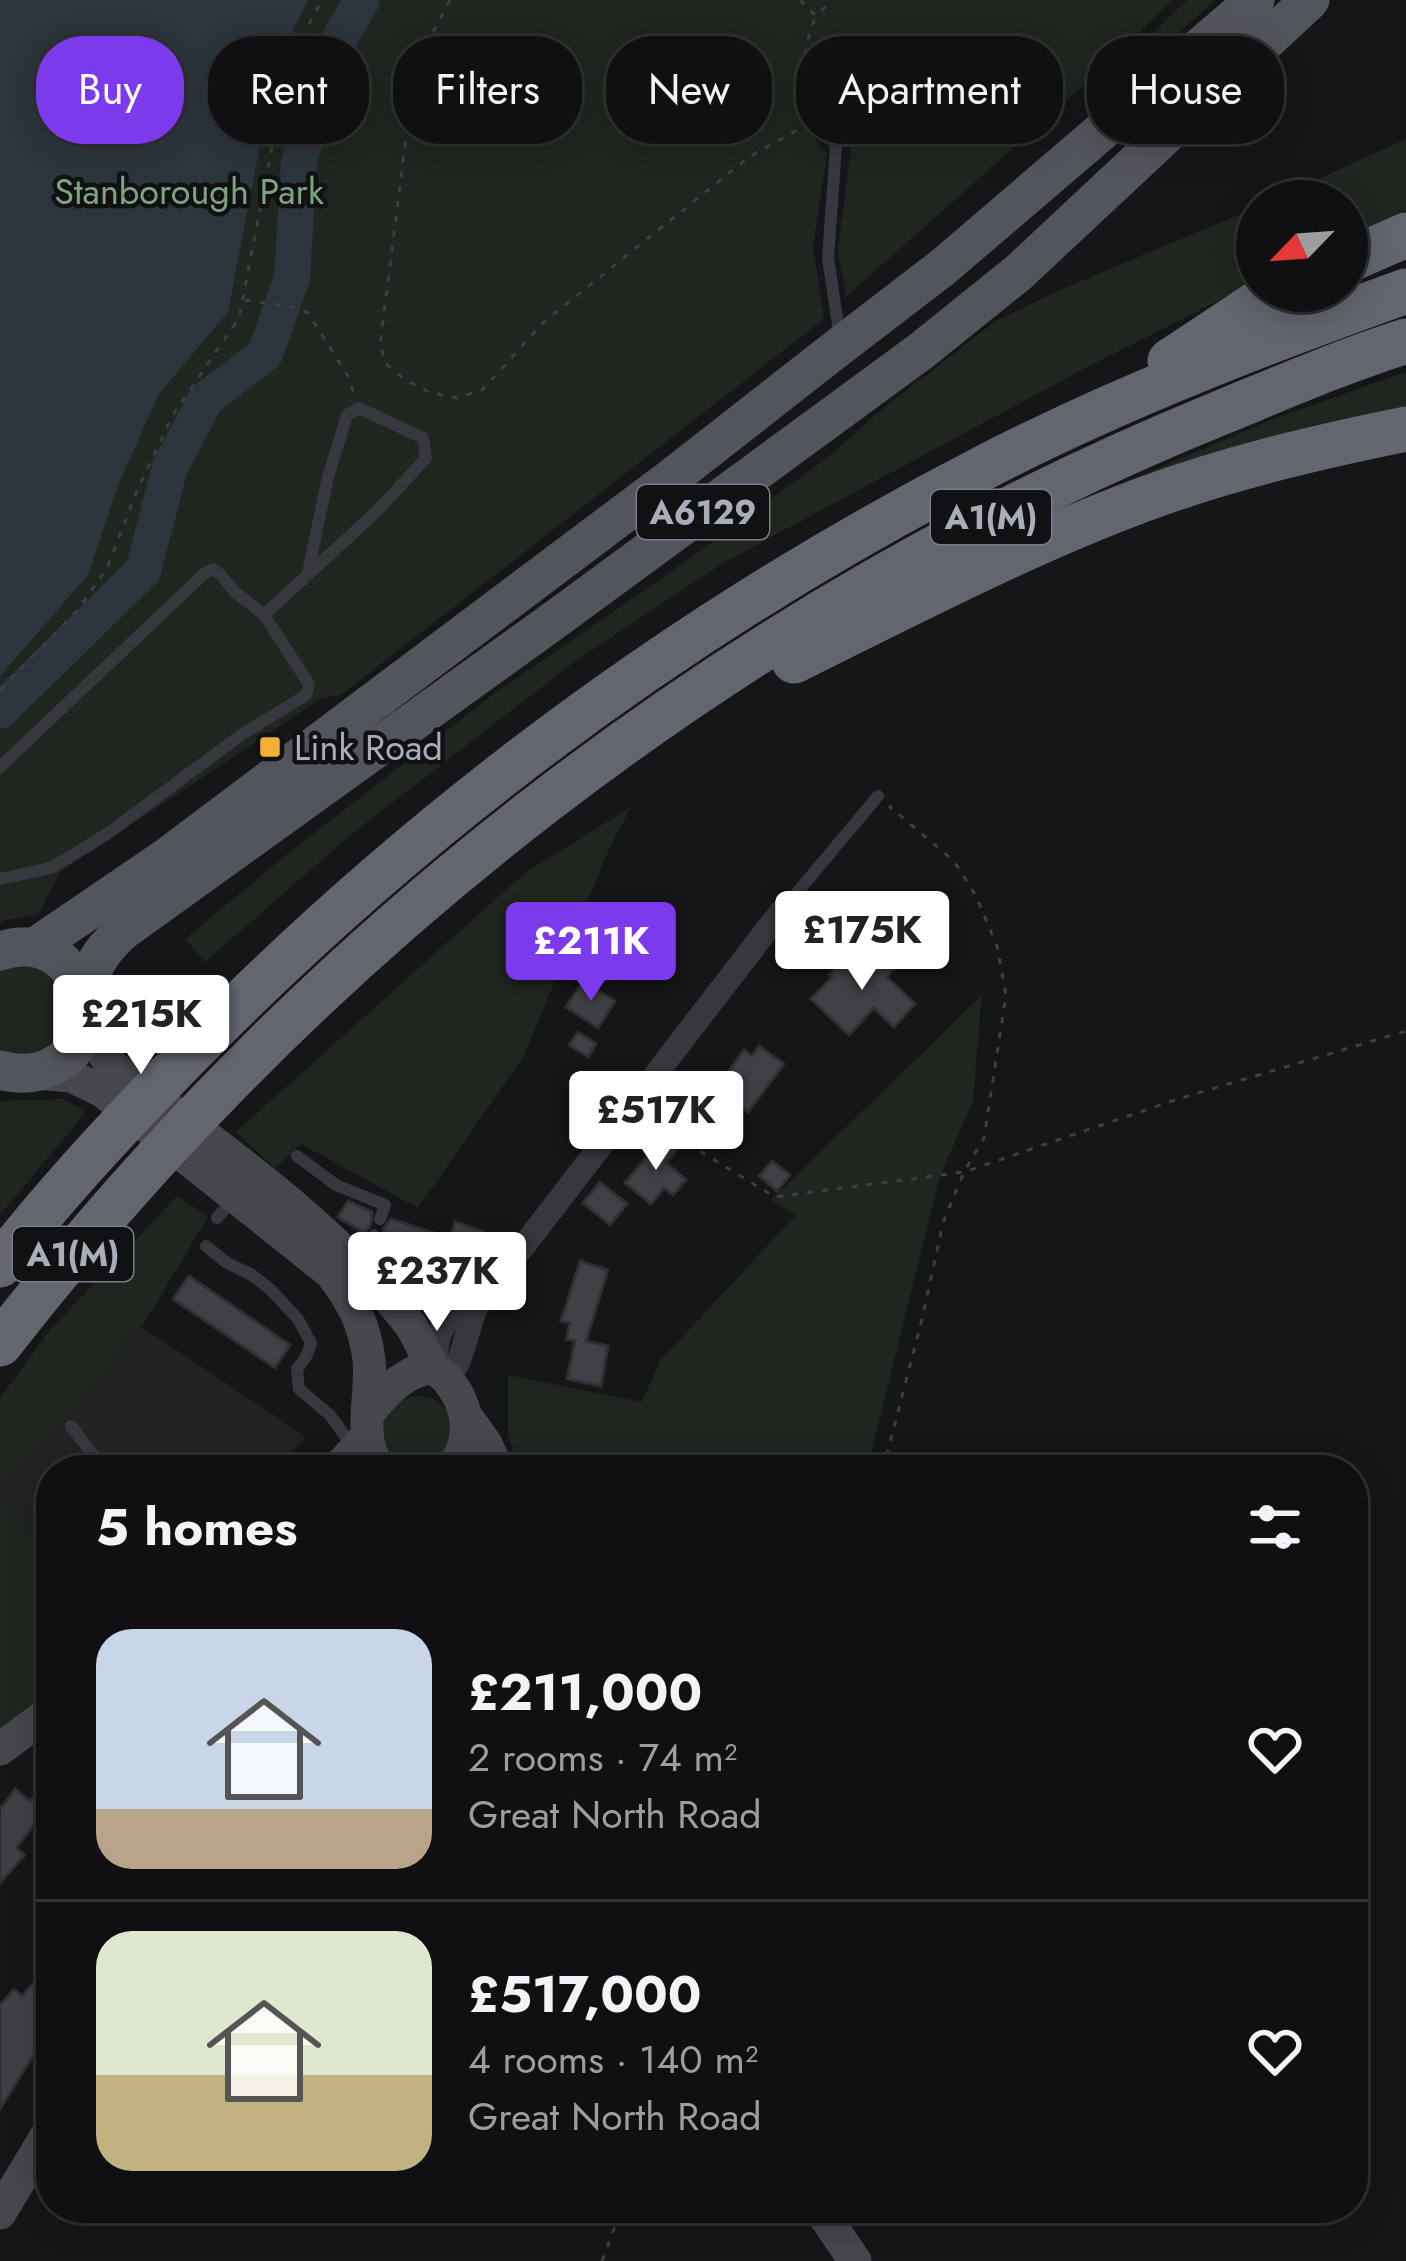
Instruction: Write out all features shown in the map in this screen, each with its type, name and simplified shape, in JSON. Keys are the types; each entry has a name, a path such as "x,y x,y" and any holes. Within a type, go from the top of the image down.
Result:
{"highway":[{"path":"1368,252 1406,235"},
{"name":"A1(M)","path":"0,1265 111,1135 273,970 474,795 606,695 722,618 990,464 1299,329 1406,291"},
{"name":"A1(M)","path":"1078,422 1244,312"},
{"name":"A1(M)","path":"0,1344 147,1166 270,1040 407,914 608,753 757,651 982,522 1151,441 1406,341"},
{"name":"A1(M)","path":"608,753 1069,529 1279,457 1406,429"}],"main road":[{"name":"A6129","path":"87,1006 88,981 97,959 124,930 345,772 847,374 943,267 1255,0"},
{"name":"A6129","path":"10,948 185,843 670,479 1018,273 1310,0"},
{"path":"10,948 58,957 76,975 99,1047 112,1066 254,1173 378,1285 419,1334 491,1455"},
{"path":"18,1071 52,1067 66,1058 77,1045 87,1006"},
{"path":"18,1071 71,1076 104,1092 227,1207 331,1273 355,1307 366,1340 367,1425 373,1455"},
{"path":"346,1455 389,1388 406,1375 438,1371"},
{"path":"462,1455 468,1419"},
{"path":"0,1749 36,1722"},
{"path":"0,2213 36,2153"},
{"path":"829,2223 855,2261"}],"street":[{"path":"438,1371 437,1336 453,1316 478,1305 780,913"}],"lane":[{"path":"834,144 828,258 847,374"},
{"path":"264,615 377,511 426,458 423,438 359,408 347,416 328,477 308,572"},
{"path":"0,767 213,569 264,615 309,684 306,695 51,868 0,879"},
{"path":"780,913 878,796"},
{"path":"297,1156 336,1185 385,1205 380,1219"},
{"path":"374,1235 370,1247 398,1270 478,1305"},
{"path":"206,1246 252,1275 298,1319 310,1343 297,1370 299,1389 330,1415 344,1436 367,1425"},
{"path":"330,1415 367,1425"},
{"path":"71,1426 93,1455"}],"path":[{"path":"0,690 76,611 107,568 173,415 239,318 285,80 322,0"},
{"path":"450,0 424,49 410,106 380,345 386,364 429,392 456,398 482,390 544,322 749,157 796,130"},
{"path":"800,0 816,16"},
{"path":"810,36 816,16 832,0"},
{"path":"244,299 308,313 348,376 359,408"},
{"path":"878,796 954,861 976,896 997,946 1006,994 984,1138 943,1223 887,1455"},
{"path":"630,1108 775,1197 964,1172 1178,1099 1406,1031"},
{"path":"602,2261 616,2223"}],"shaded area":[{"path":"0,0 308,0 290,36 208,36 208,144 260,144 228,312 159,394 118,485 88,575 0,676"},
{"path":"142,1327 306,1437 288,1455 36,1455 36,1546 0,1498 0,1484 112,1367 123,1332"}],"green space":[{"name":"Stanborough Park","path":"0,0 1173,0 1136,36 1087,36 1087,82 1063,103 1063,36 796,36 796,144 820,144 827,154 813,247 824,319 341,695 322,698 60,872 38,915 0,924"},
{"path":"1187,0 1215,0 1175,36 1150,36"},
{"path":"1406,139 1406,211 1368,228 1368,180 1316,180"},
{"path":"851,144 1018,144 846,297 838,251"},
{"path":"1236,216 1236,292 725,562 577,660 353,833 205,962 185,939 492,695 828,457 996,321"},
{"path":"1406,372 1406,417 987,551 1123,483 1273,419"},
{"path":"631,807 609,849 524,1056 418,1208 301,1144 275,1168 236,1132 526,872"},
{"path":"34,965 49,972 60,988 67,1006 63,1033 44,1050 30,1054 0,1051 0,969"},
{"path":"982,995 973,1101 940,1176 871,1455 514,1455 508,1435 508,1375 642,1402 660,1361 796,1215 771,1200"},
{"path":"63,1099 86,1112 0,1215 0,1101"},
{"path":"177,1196 208,1217 142,1327 123,1332 112,1367 0,1484 0,1398 51,1329"},
{"path":"404,1399 432,1399 451,1418 454,1432 446,1455 390,1455 385,1446 385,1418"},
{"path":"0,1498 36,1546 36,1706 0,1731"}],"building":[{"path":"855,947 865,957 869,953 878,961 881,958 893,970 887,977 915,1004 894,1027 874,1008 849,1035 811,999"},
{"path":"583,981 615,1001 598,1028 566,1007"},
{"path":"578,1032 596,1044 588,1057 569,1045"},
{"path":"759,1046 784,1064 748,1112 740,1106 709,1144 690,1129 733,1074 729,1071 744,1050 752,1056"},
{"path":"664,1136 678,1148 666,1163 686,1180 673,1195 664,1188 651,1204 625,1183"},
{"path":"772,1161 790,1175 777,1191 759,1176"},
{"path":"600,1182 627,1204 610,1225 583,1203"},
{"path":"348,1201 372,1212 371,1225 364,1233 338,1217"},
{"path":"391,1219 450,1238 455,1222 484,1232 478,1252 466,1247 459,1267 383,1242 383,1229"},
{"path":"580,1261 608,1270 586,1341 608,1346 601,1386 567,1379 575,1341 566,1339 570,1323 561,1321"},
{"path":"189,1276 290,1345 275,1368 173,1299"},
{"path":"15,1789 30,1801 36,1793 36,1822 16,1848 25,1855 0,1883 0,1809"},
{"path":"36,1980 36,2051 0,2109 0,2005 14,1989 22,1996"}],"waterway":[{"path":"0,711 143,571 170,467 206,399 265,354 292,278 299,162 330,55 362,0"}],"place":[{"name":"Link Road","path":"270,747"}]}
